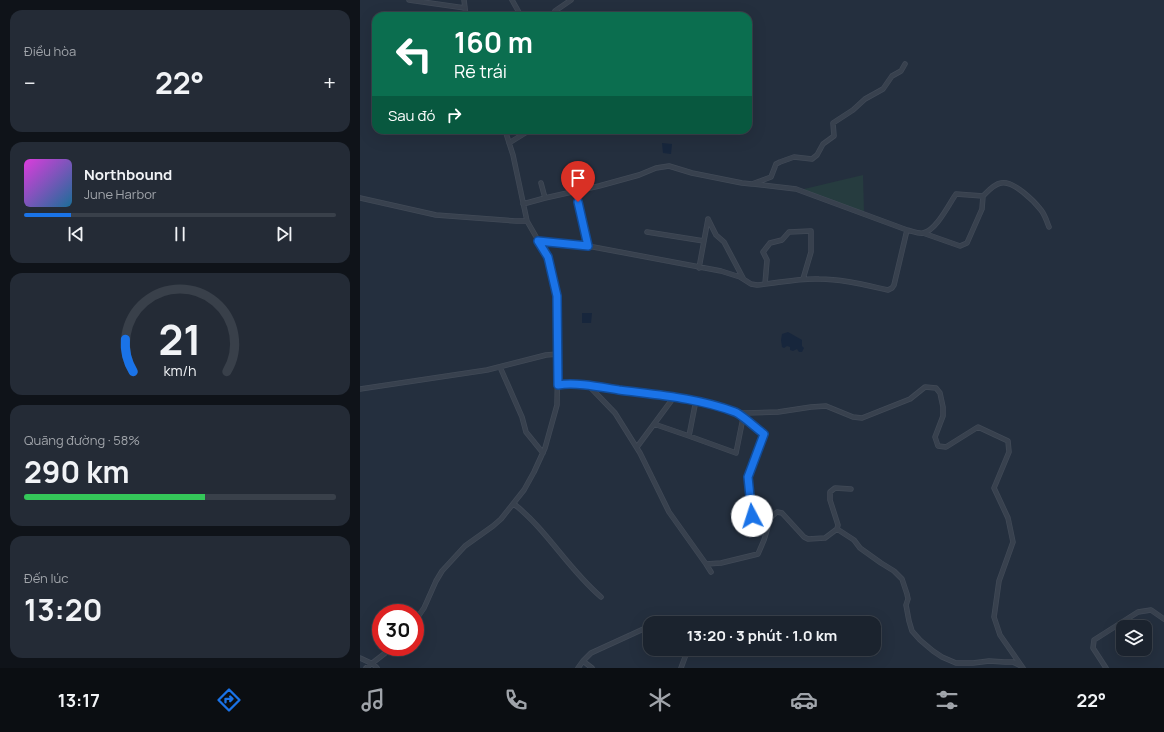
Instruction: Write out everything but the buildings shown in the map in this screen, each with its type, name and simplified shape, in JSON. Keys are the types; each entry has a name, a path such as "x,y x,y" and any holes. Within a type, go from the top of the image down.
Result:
{"street":[{"path":"409,0 465,8"},
{"path":"464,0 466,12"},
{"path":"512,0 519,12"},
{"path":"555,12 571,0"},
{"path":"752,184 771,178 776,164 780,162 794,157 812,158 817,155 823,144 834,136 833,123 853,110 865,99 883,89 892,76 901,71 905,64"},
{"path":"424,608 442,571 465,546 502,519 526,486 543,453 549,437 557,405 558,354 556,289 546,254 528,221 506,134"},
{"path":"509,143 524,134"},
{"path":"524,204 599,186 639,175 656,168 668,166 692,173 742,183 796,189 907,230 923,233 960,246 967,242 982,209 983,196"},
{"path":"923,233 939,221 956,194 983,196 1002,182 1018,187 1042,211 1049,227"},
{"path":"540,183 545,198"},
{"path":"575,191 588,246"},
{"path":"360,198 436,215 528,221"},
{"path":"699,268 708,219 716,235 724,242 744,279"},
{"path":"538,241 588,246 726,272 757,285 803,279 830,279 888,290 894,285 907,230"},
{"path":"765,284 767,260 763,252 770,243 782,240 789,232 811,231 811,252 803,279"},
{"path":"646,232 704,241"},
{"path":"360,389 500,368 546,354 558,354"},
{"path":"500,368 522,417 526,432 543,453"},
{"path":"558,385 589,386 696,400 737,413 778,412 826,406 853,418 862,418 910,399 925,387 936,388 940,393 944,407 943,416 935,436 938,446 946,447 978,427 1008,441 1009,452 994,488 1008,518 1013,542 999,580 994,617 1000,634 1022,667"},
{"path":"589,386 615,413 637,447 668,512 711,572"},
{"path":"637,447 674,397"},
{"path":"689,436 696,400"},
{"path":"737,413 764,434 748,477 752,516"},
{"path":"654,424 736,453 743,418"},
{"path":"706,564 721,563 758,554 771,517 777,512 782,513 804,537 808,539 825,538 837,529 838,525 830,500 830,492 835,488 851,489"},
{"path":"514,504 529,516 584,582 600,597"},
{"path":"837,529 854,540 860,548 894,571 902,579 907,594 908,600 906,605 912,630 920,640 933,651 956,663 989,661 1013,662 1022,667"},
{"path":"1106,668 1094,648 1094,640 1138,612 1151,610 1164,619"},
{"path":"578,668 583,661 595,651 643,629"},
{"path":"366,668 382,656"},
{"path":"681,668 685,656"},
{"path":"360,658 373,664 377,668"},
{"path":"583,661 592,668"}],"green space":[{"path":"863,175 864,212 854,210 806,192 804,189"}],"water":[{"path":"662,143 672,144 671,154 663,153"},
{"path":"582,313 592,313 591,323 582,323"},
{"path":"788,332 802,340 802,346 804,348 802,352 799,352 797,349 793,351 790,350 790,347 787,346 784,348 782,347 782,334"}],"route":[{"path":"578,202 588,246 538,241 548,257 556,288 558,385 594,386 696,400 737,413 764,434 748,477 752,516"}]}
